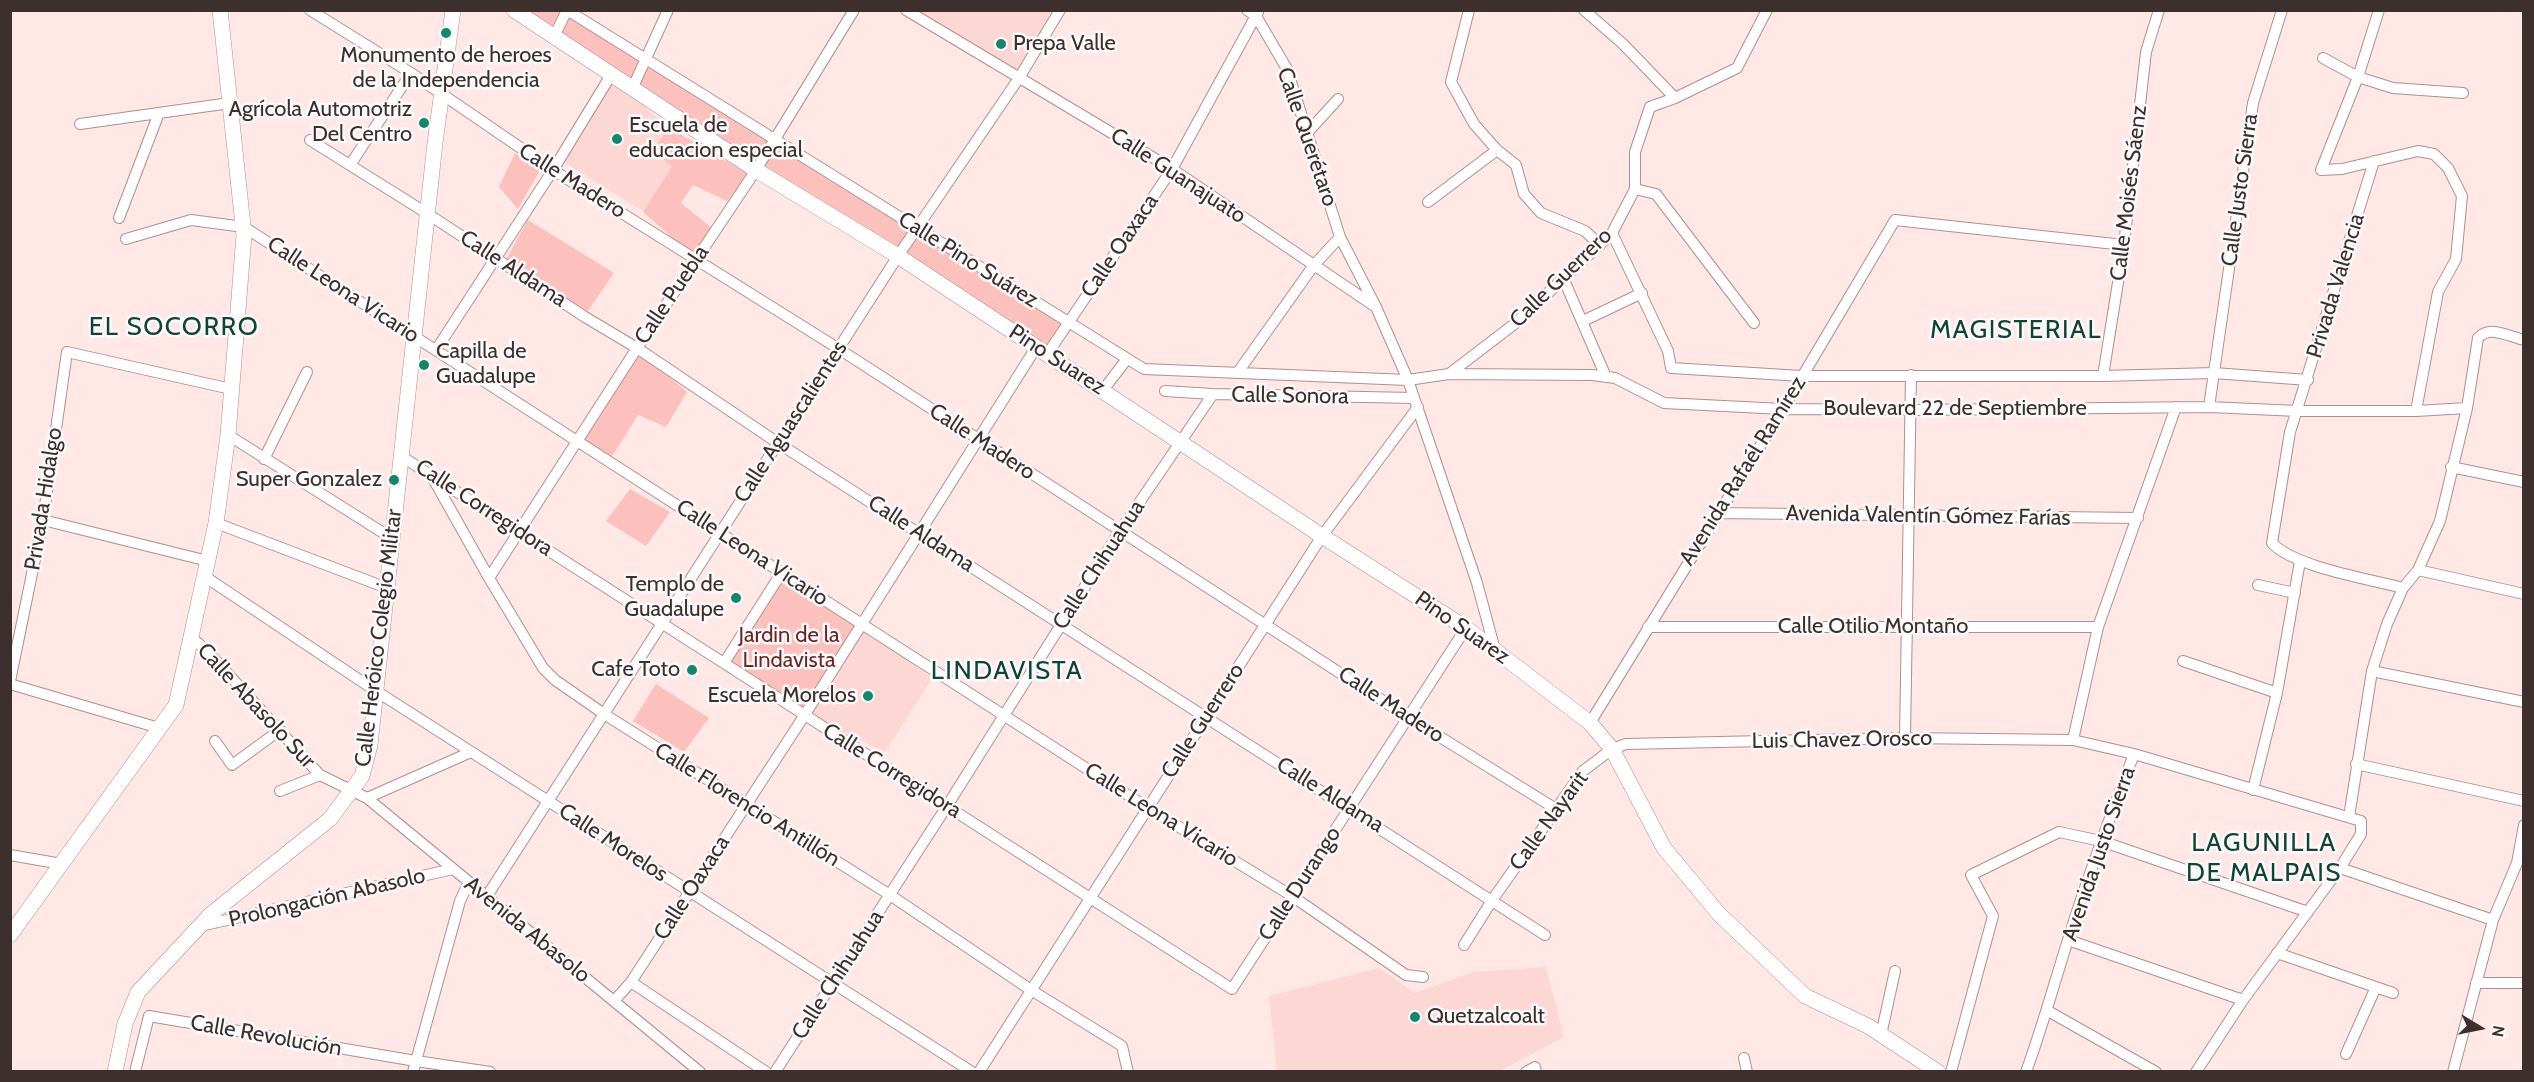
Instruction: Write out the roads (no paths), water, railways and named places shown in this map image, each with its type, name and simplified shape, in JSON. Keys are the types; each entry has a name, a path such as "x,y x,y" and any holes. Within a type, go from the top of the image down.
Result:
{"street":[{"path":"10,935 176,705 216,523 228,435 244,227 220,10"},
{"name":"Calle Madero","path":"310,10 411,73 553,170 839,349 1408,717 1556,809"},
{"name":"Calle Heróico Colegio Militar","path":"440,94 444,10"},
{"name":"Calle Heróico Colegio Militar","path":"115,1071 125,1024 138,992 211,914 330,819 362,776 370,746 440,94 453,10"},
{"name":"Pino Suarez","path":"514,10 756,170 898,256 1322,537 1466,628 1590,723 1612,749 1664,848 1719,914 1805,996 1881,1035 1938,1071"},
{"path":"554,37 567,10"},
{"name":"Calle Pino Suárez","path":"567,10 1144,369 1408,380"},
{"path":"632,89 668,10"},
{"name":"Calle Puebla","path":"489,578 576,440 756,170 854,10"},
{"name":"Calle Guanajuato","path":"906,10 1172,169 1376,307"},
{"name":"Calle Aguascalientes","path":"487,896 547,800 664,624 720,532 898,256 1019,78 1060,10"},
{"path":"1469,10 1451,82 1474,124 1497,150 1516,165 1524,194 1541,213 1585,231 1600,245"},
{"path":"1584,10 1623,44 1675,98"},
{"name":"Calle Guerrero","path":"1408,380 1449,374 1517,322 1612,233 1635,189 1635,152 1650,106 1675,98 1737,68 1767,10"},
{"name":"Calle Moisés Sáenz","path":"2103,376 2124,245 2146,52 2159,10"},
{"name":"Calle Justo Sierra","path":"2209,407 2253,103 2282,10"},
{"path":"2379,10 2358,76 2321,170 2342,169 2418,151 2434,154 2448,168 2462,196 2456,259 2438,292 2416,411"},
{"name":"Calle Querétaro","path":"1254,12 1287,69 1340,237 1376,307"},
{"name":"Calle Oaxaca","path":"614,1001 631,982 804,716 918,532 979,439 1042,350 1068,322 1172,169 1254,12"},
{"path":"2323,58 2358,76 2393,88 2463,93"},
{"path":"351,165 411,73"},
{"path":"436,350 553,170 611,75"},
{"path":"1308,132 1338,99"},
{"path":"80,124 230,103"},
{"path":"119,218 159,113"},
{"name":"Calle Aldama","path":"310,140 637,348 778,443 1493,899 1545,935"},
{"path":"1428,202 1497,150"},
{"name":"Privada Valencia","path":"2300,561 2279,550 2272,543 2290,432 2374,161"},
{"path":"1635,189 1656,194 1754,323"},
{"path":"126,239 191,220 244,227"},
{"name":"Avenida Rafaél Ramírez","path":"1590,723 1783,409 1895,220 2124,245"},
{"name":"Calle Leona Vicario","path":"244,227 1148,808 1293,896 1406,975 1423,978"},
{"path":"1583,321 1642,293 1612,233"},
{"path":"1238,372 1314,265 1340,237"},
{"path":"1564,280 1606,377"},
{"name":"Boulevard 22 de Septiembre","path":"1642,293 1668,351 1671,368 1802,376 2103,376 2214,373 2308,380"},
{"path":"1376,307 1416,402 1477,583 1495,650"},
{"path":"2349,817 2373,671 2387,624 2403,588 2418,570 2440,521 2451,467 2467,408 2478,338 2483,332 2490,331 2523,340"},
{"name":"Privada Hidalgo","path":"10,683 43,520 67,352 231,389"},
{"path":"1103,390 1126,358"},
{"path":"264,459 307,372"},
{"name":"Boulevard 22 de Septiembre","path":"1449,374 1592,375 1615,378 1664,403 1783,409 2209,407 2298,411 2416,411 2467,408"},
{"path":"1905,738 1911,375"},
{"name":"Calle Sonora","path":"1165,391 1416,402"},
{"name":"Calle Chihuahua","path":"775,1071 834,983 1120,531 1213,394"},
{"name":"Calle Guerrero","path":"979,1071 1322,537 1416,402"},
{"path":"2073,740 2098,627 2175,407"},
{"path":"228,435 393,539"},
{"name":"Calle Corregidora","path":"401,456 1232,989"},
{"path":"2451,467 2523,482"},
{"name":"Calle Florencio Antillón","path":"429,473 543,668 555,680 604,714 890,895 1031,990 1122,1046 1129,1071"},
{"name":"Avenida Valentín Gómez Farías","path":"1717,513 2138,518"},
{"name":"Calle Morelos","path":"43,520 206,569 376,691 972,1071"},
{"path":"216,523 387,588"},
{"path":"2253,790 2277,693 2300,561 2403,588"},
{"path":"2418,570 2523,594"},
{"path":"724,663 782,572"},
{"path":"2258,585 2295,594"},
{"name":"Calle Otilio Montaño","path":"1648,627 2098,627"},
{"name":"Calle Durango","path":"1232,989 1466,628"},
{"name":"Calle Abasolo Sur","path":"191,637 209,652 320,775 353,790"},
{"path":"2183,661 2277,693"},
{"path":"2373,671 2523,702"},
{"path":"10,683 159,728"},
{"path":"215,741 232,765 280,730"},
{"name":"Luis Chavez Orosco","path":"1612,749 1626,744 1905,738 2073,740"},
{"name":"Avenida Justo Sierra","path":"2026,1071 2048,1011 2068,940 2101,841 2134,754 2073,740"},
{"name":"Calle Nayarit","path":"1464,945 1493,899 1583,771 1612,749"},
{"path":"367,798 471,752"},
{"path":"2134,754 2361,821 2361,834 2340,868 2243,1000 2196,1071"},
{"path":"2356,764 2523,801"},
{"path":"280,791 320,775"},
{"name":"Avenida Abasolo","path":"353,790 367,798 700,1071"},
{"path":"2453,1071 2493,920 2517,863 2523,825"},
{"path":"1951,1071 1993,916 1971,875 2059,832 2101,841 2308,912"},
{"path":"10,855 62,864"},
{"path":"2340,868 2493,920"},
{"name":"Prolongación Abasolo","path":"200,926 453,869"},
{"path":"415,1066 460,901 469,882"},
{"path":"2068,940 2243,1000"},
{"path":"2277,953 2393,993"},
{"path":"1881,1035 1895,971"},
{"path":"631,982 766,1071"},
{"path":"2476,983 2523,983"},
{"path":"2346,1054 2376,987"},
{"path":"2048,1011 2156,1071"},
{"name":"Calle Revolución","path":"135,1071 149,1016 415,1066 490,1071"},
{"path":"1744,1058 1747,1071"},
{"path":"1129,1071 1136,1071"}],"place":[{"name":"Monumento de heroes de la Independencia","path":"446,33"},
{"name":"Prepa Valle","path":"1001,44"},
{"name":"Agrícola Automotriz Del Centro","path":"424,123"},
{"name":"Escuela de educacion especial","path":"617,139"},
{"name":"Capilla de Guadalupe","path":"424,365"},
{"name":"Super Gonzalez","path":"394,480"},
{"name":"Templo de Guadalupe","path":"736,598"},
{"name":"Cafe Toto","path":"692,670"},
{"name":"Escuela Morelos","path":"868,696"},
{"name":"Quetzalcoalt","path":"1415,1017"}],"district":[{"name":"EL SOCORRO","path":"174,327"},
{"name":"MAGISTERIAL","path":"2016,330"},
{"name":"LINDAVISTA","path":"1007,671"},
{"name":"LAGUNILLA DE MALPAIS","path":"2264,858"}],"park label":[{"name":"Jardin de la Lindavista","path":"789,648"}]}
